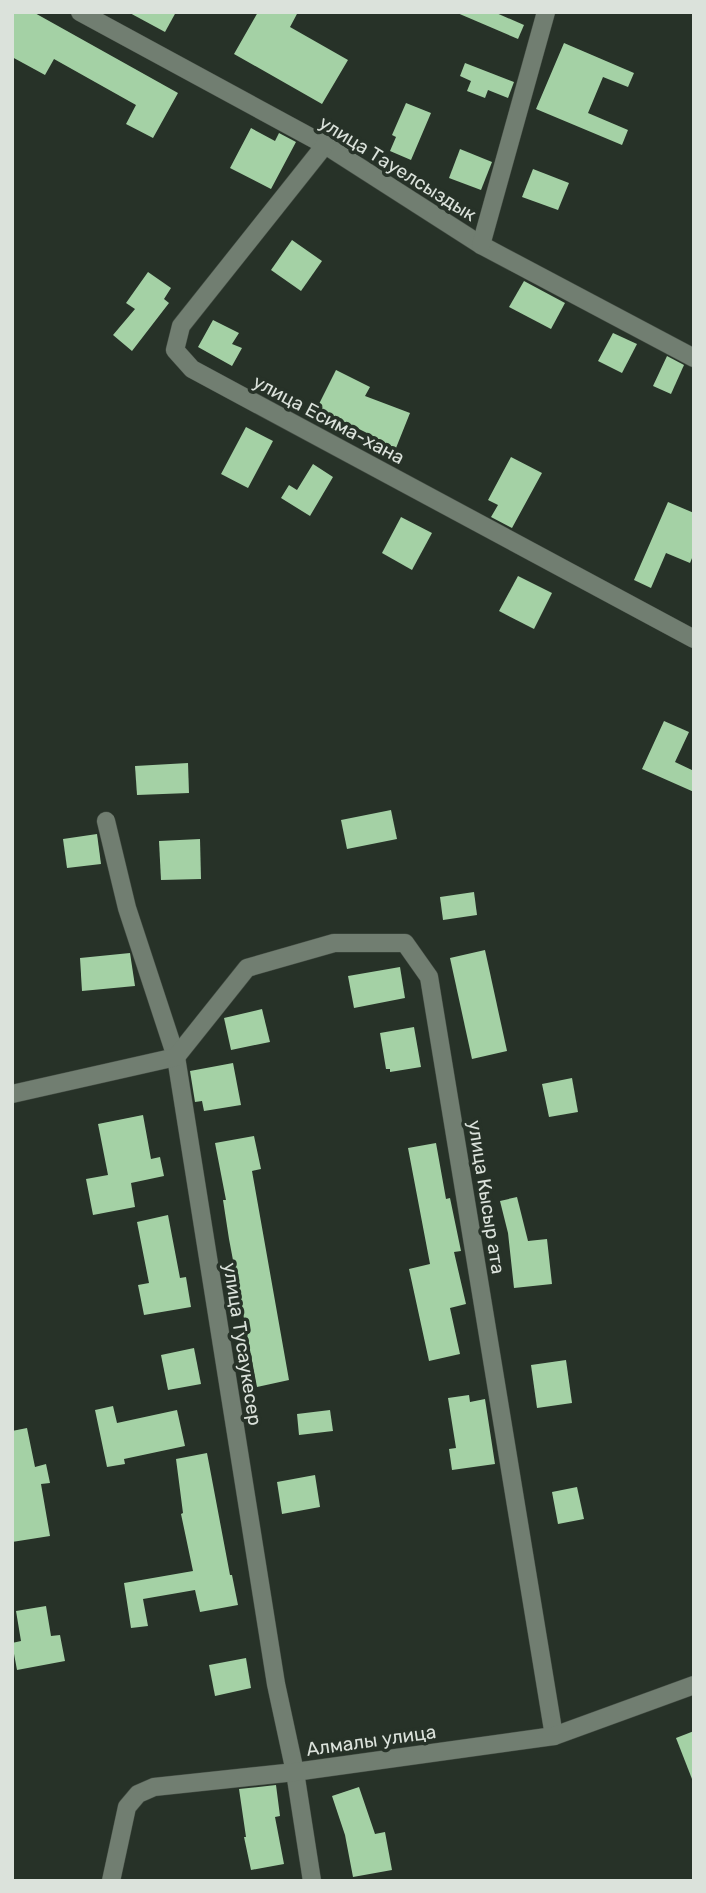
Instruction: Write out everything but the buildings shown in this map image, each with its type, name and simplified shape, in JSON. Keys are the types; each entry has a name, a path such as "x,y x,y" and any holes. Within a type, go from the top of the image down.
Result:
{"street":[{"name":"улица Тауелсыздык","path":"80,12 325,145 481,245 694,358"},
{"path":"481,245 546,12"},
{"name":"улица Есима-хана","path":"325,145 181,326 175,350 192,369 693,638"},
{"name":"улица Тусаукесер","path":"106,821 127,908 176,1057 276,1684 295,1772 312,1881"},
{"name":"улица Кысыр ата","path":"176,1057 247,968 334,943 405,943 429,977 554,1736"},
{"path":"12,1094 176,1057"},
{"name":"Алмалы улица","path":"111,1881 127,1807 138,1794 154,1787 295,1772 554,1736 694,1685"}]}
